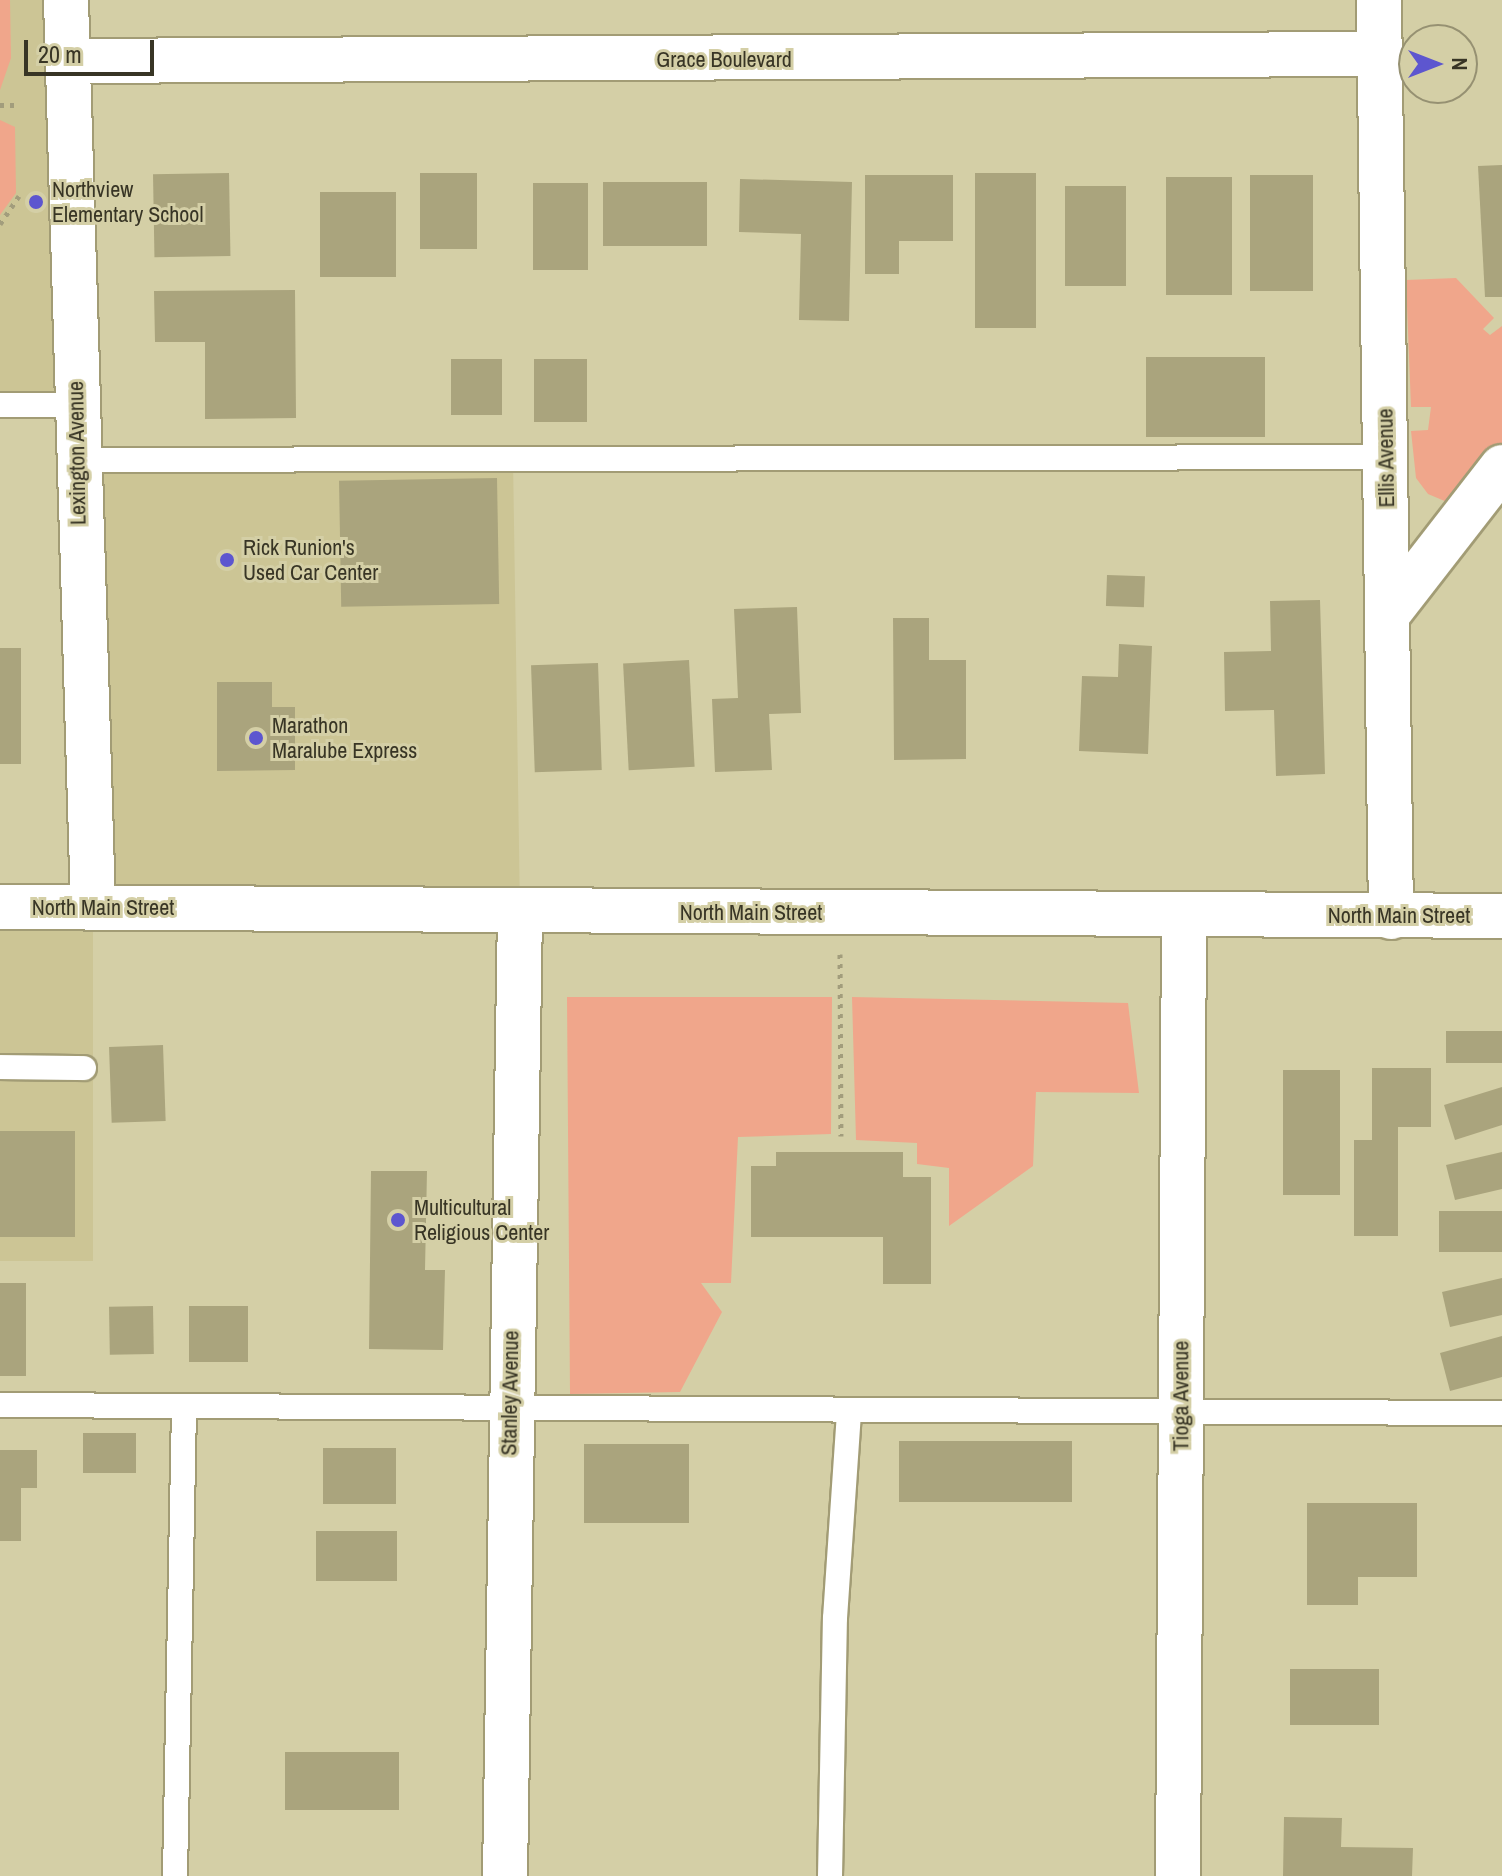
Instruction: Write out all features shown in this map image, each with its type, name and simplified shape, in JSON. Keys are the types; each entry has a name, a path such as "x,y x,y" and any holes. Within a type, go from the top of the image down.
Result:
{"street":[{"name":"Lexington Avenue","path":"66,0 93,907"},
{"name":"Ellis Avenue","path":"1379,0 1391,917"},
{"name":"Grace Boulevard","path":"68,61 1380,54"},
{"path":"1388,614 1502,467"},
{"name":"North Main Street","path":"0,907 1502,916"},
{"name":"Stanley Avenue","path":"505,1876 520,911"},
{"name":"Tioga Avenue","path":"1178,1876 1184,915"}],"lane":[{"path":"0,405 76,405"},
{"path":"78,460 1386,457"},
{"path":"0,1067 84,1068"},
{"path":"0,1405 510,1408 849,1414 1502,1413"},
{"path":"175,1876 184,1406"},
{"path":"830,1876 835,1618 849,1414"}],"path":[{"path":"0,105 17,105"},
{"path":"0,224 19,196"},
{"path":"839,913 841,1136"}],"shaded area":[{"name":"Northview Elementary School","path":"0,0 66,0 66,405 0,405"},
{"path":"0,0 10,0 11,58 0,90"},
{"path":"0,120 15,127 16,193 0,215"},
{"path":"1456,278 1494,318 1483,329 1490,335 1502,326 1502,448 1467,499 1447,502 1428,494 1416,478 1411,431 1428,430 1431,407 1411,407 1406,280"},
{"path":"513,459 520,911 93,907 93,1261 0,1261 0,907 92,907 78,460"},
{"path":"567,997 832,997 831,1134 738,1137 731,1283 701,1283 722,1312 680,1392 570,1394"},
{"path":"852,997 1128,1003 1139,1093 1036,1092 1033,1166 949,1226 949,1168 917,1164 917,1143 856,1140"}],"building":[{"path":"1502,165 1502,297 1485,297 1478,166"},
{"path":"229,173 230,256 154,257 153,174"},
{"path":"420,173 477,173 477,249 420,249"},
{"path":"975,173 1036,173 1036,328 975,328"},
{"path":"865,175 953,175 953,241 899,241 899,274 865,274"},
{"path":"1250,175 1313,175 1313,291 1250,291"},
{"path":"1166,177 1232,177 1232,295 1166,295"},
{"path":"740,179 852,182 849,321 799,320 801,234 739,232"},
{"path":"603,182 707,182 707,246 603,246"},
{"path":"533,183 588,183 588,270 533,270"},
{"path":"1065,186 1126,186 1126,286 1065,286"},
{"path":"320,192 396,192 396,277 320,277"},
{"path":"295,290 296,418 205,419 205,342 155,342 154,291"},
{"path":"1146,357 1265,357 1265,437 1146,437"},
{"path":"451,359 502,359 502,415 451,415"},
{"path":"534,359 587,359 587,422 534,422"},
{"path":"497,478 499,604 341,607 339,481"},
{"path":"1107,575 1145,576 1144,607 1106,606"},
{"path":"1320,600 1325,774 1276,776 1274,710 1225,711 1224,652 1271,651 1270,601"},
{"path":"797,607 801,713 769,714 772,770 715,772 712,699 738,698 734,609"},
{"path":"893,618 929,618 929,660 966,660 966,759 894,760"},
{"path":"1119,644 1152,646 1148,754 1079,751 1082,676 1118,677"},
{"path":"0,648 21,648 21,764 0,764"},
{"path":"689,660 695,767 629,770 623,663"},
{"path":"598,663 602,770 535,772 531,665"},
{"name":"Marathon Maralube Express","path":"217,682 272,682 272,707 295,707 295,770 217,771"},
{"path":"1446,1031 1502,1031 1502,1063 1446,1063"},
{"path":"163,1045 166,1121 112,1123 109,1047"},
{"path":"1372,1068 1431,1068 1431,1127 1398,1127 1398,1236 1354,1236 1354,1140 1372,1140"},
{"path":"1283,1070 1340,1070 1340,1195 1283,1195"},
{"path":"1502,1087 1502,1125 1455,1140 1444,1105"},
{"path":"0,1131 75,1131 75,1237 0,1237"},
{"path":"776,1152 903,1152 903,1177 931,1177 931,1284 883,1284 883,1237 751,1237 751,1166 776,1166"},
{"path":"1502,1152 1502,1189 1455,1200 1446,1165"},
{"name":"Multicultural Religious Center","path":"371,1171 427,1171 425,1270 445,1270 443,1350 369,1349"},
{"path":"1439,1211 1502,1211 1502,1252 1439,1252"},
{"path":"1502,1278 1502,1315 1450,1327 1442,1292"},
{"path":"0,1283 26,1283 26,1376 0,1376"},
{"path":"153,1306 154,1354 110,1355 109,1307"},
{"path":"189,1306 248,1306 248,1362 189,1362"},
{"path":"1502,1336 1502,1377 1450,1391 1440,1353"},
{"path":"83,1433 136,1433 136,1473 83,1473"},
{"path":"899,1441 1072,1441 1072,1502 899,1502"},
{"path":"584,1444 689,1444 689,1523 584,1523"},
{"path":"323,1448 396,1448 396,1504 323,1504"},
{"path":"0,1450 37,1450 37,1488 21,1488 21,1541 0,1541"},
{"path":"1307,1503 1417,1503 1417,1577 1358,1577 1358,1605 1307,1605"},
{"path":"316,1531 397,1531 397,1581 316,1581"},
{"path":"1290,1669 1379,1669 1379,1725 1290,1725"},
{"path":"285,1752 399,1752 399,1810 285,1810"},
{"path":"1284,1817 1342,1818 1341,1847 1413,1848 1412,1876 1283,1876"}],"place":[{"name":"Northview Elementary School","path":"36,202"},
{"name":"Rick Runion's Used Car Center","path":"227,560"},
{"name":"Marathon Maralube Express","path":"256,738"},
{"name":"Multicultural Religious Center","path":"398,1220"}]}
